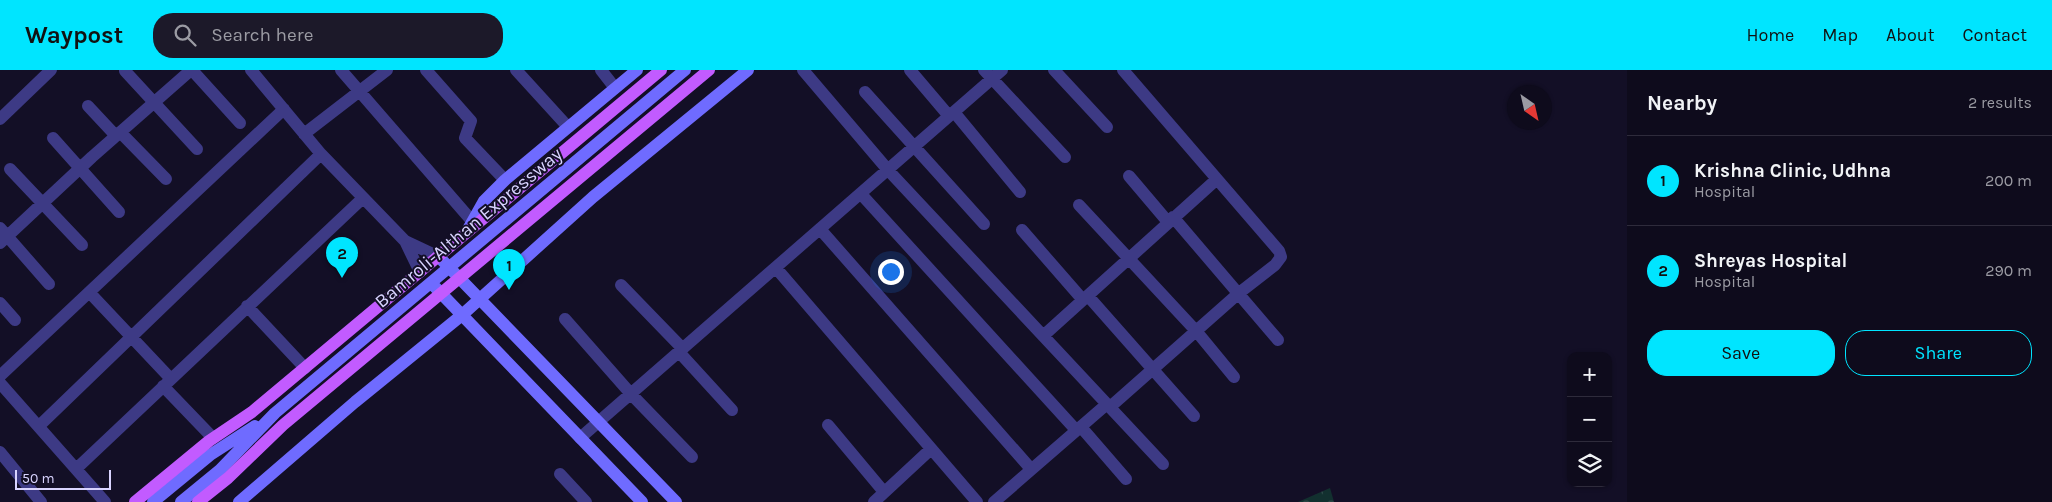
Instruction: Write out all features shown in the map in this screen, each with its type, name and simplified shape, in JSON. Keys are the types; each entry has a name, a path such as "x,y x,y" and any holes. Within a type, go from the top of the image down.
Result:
{"main road":[{"path":"135,502 214,438 252,412 661,70"},
{"path":"198,502 228,478 283,425 709,70"}],"street":[{"path":"0,120 51,70"},
{"path":"49,284 2,236 44,203 80,168 192,70 240,123"},
{"path":"251,70 321,154 405,241 420,272 580,438 636,500"},
{"path":"341,70 472,221"},
{"path":"304,134 387,70"},
{"path":"426,70 471,120 466,138 505,180"},
{"path":"516,70 568,128"},
{"path":"601,70 615,88"},
{"path":"464,235 484,201 505,180 638,70"},
{"name":"Bamroli-Althan Expressway","path":"275,413 685,70"},
{"path":"239,502 355,402 480,300 593,197 748,70"},
{"path":"803,70 888,170 1163,464"},
{"path":"910,70 952,114 1020,192"},
{"path":"580,438 914,148 952,114 988,74 1002,70"},
{"path":"1054,70 1107,127"},
{"path":"994,502 1078,428 1197,332 1239,293 1275,265 1281,257 1279,251 1124,70"},
{"path":"125,71 197,149"},
{"path":"988,74 1065,157"},
{"path":"865,92 984,224"},
{"path":"88,106 166,179"},
{"path":"0,376 284,109"},
{"path":"52,138 119,212"},
{"path":"39,426 321,154"},
{"path":"10,169 82,245"},
{"path":"1129,176 1239,293 1278,340"},
{"path":"1043,336 1217,179"},
{"path":"861,194 1126,479"},
{"path":"76,469 363,198"},
{"path":"1079,206 1130,258 1197,332 1234,378"},
{"path":"820,229 1031,469"},
{"path":"1022,230 1153,369 1194,416"},
{"path":"405,241 439,257 676,502"},
{"path":"776,268 976,502"},
{"path":"621,285 681,350 732,410"},
{"path":"89,292 132,336 167,382 214,438"},
{"path":"0,303 15,320"},
{"path":"247,306 305,368"},
{"path":"565,319 631,394 692,457"},
{"path":"0,382 105,502"},
{"path":"153,502 210,455 275,413"},
{"path":"181,502 220,470 275,413"},
{"path":"828,425 884,492"},
{"path":"874,502 931,449"},
{"path":"0,452 41,502"},
{"path":"560,474 586,502"}],"green space":[{"path":"1330,488 1334,502 1298,502"}],"place":[{"name":"Shreyas Hospital","path":"342,278"},
{"name":"Krishna Clinic, Udhna","path":"509,290"}]}
